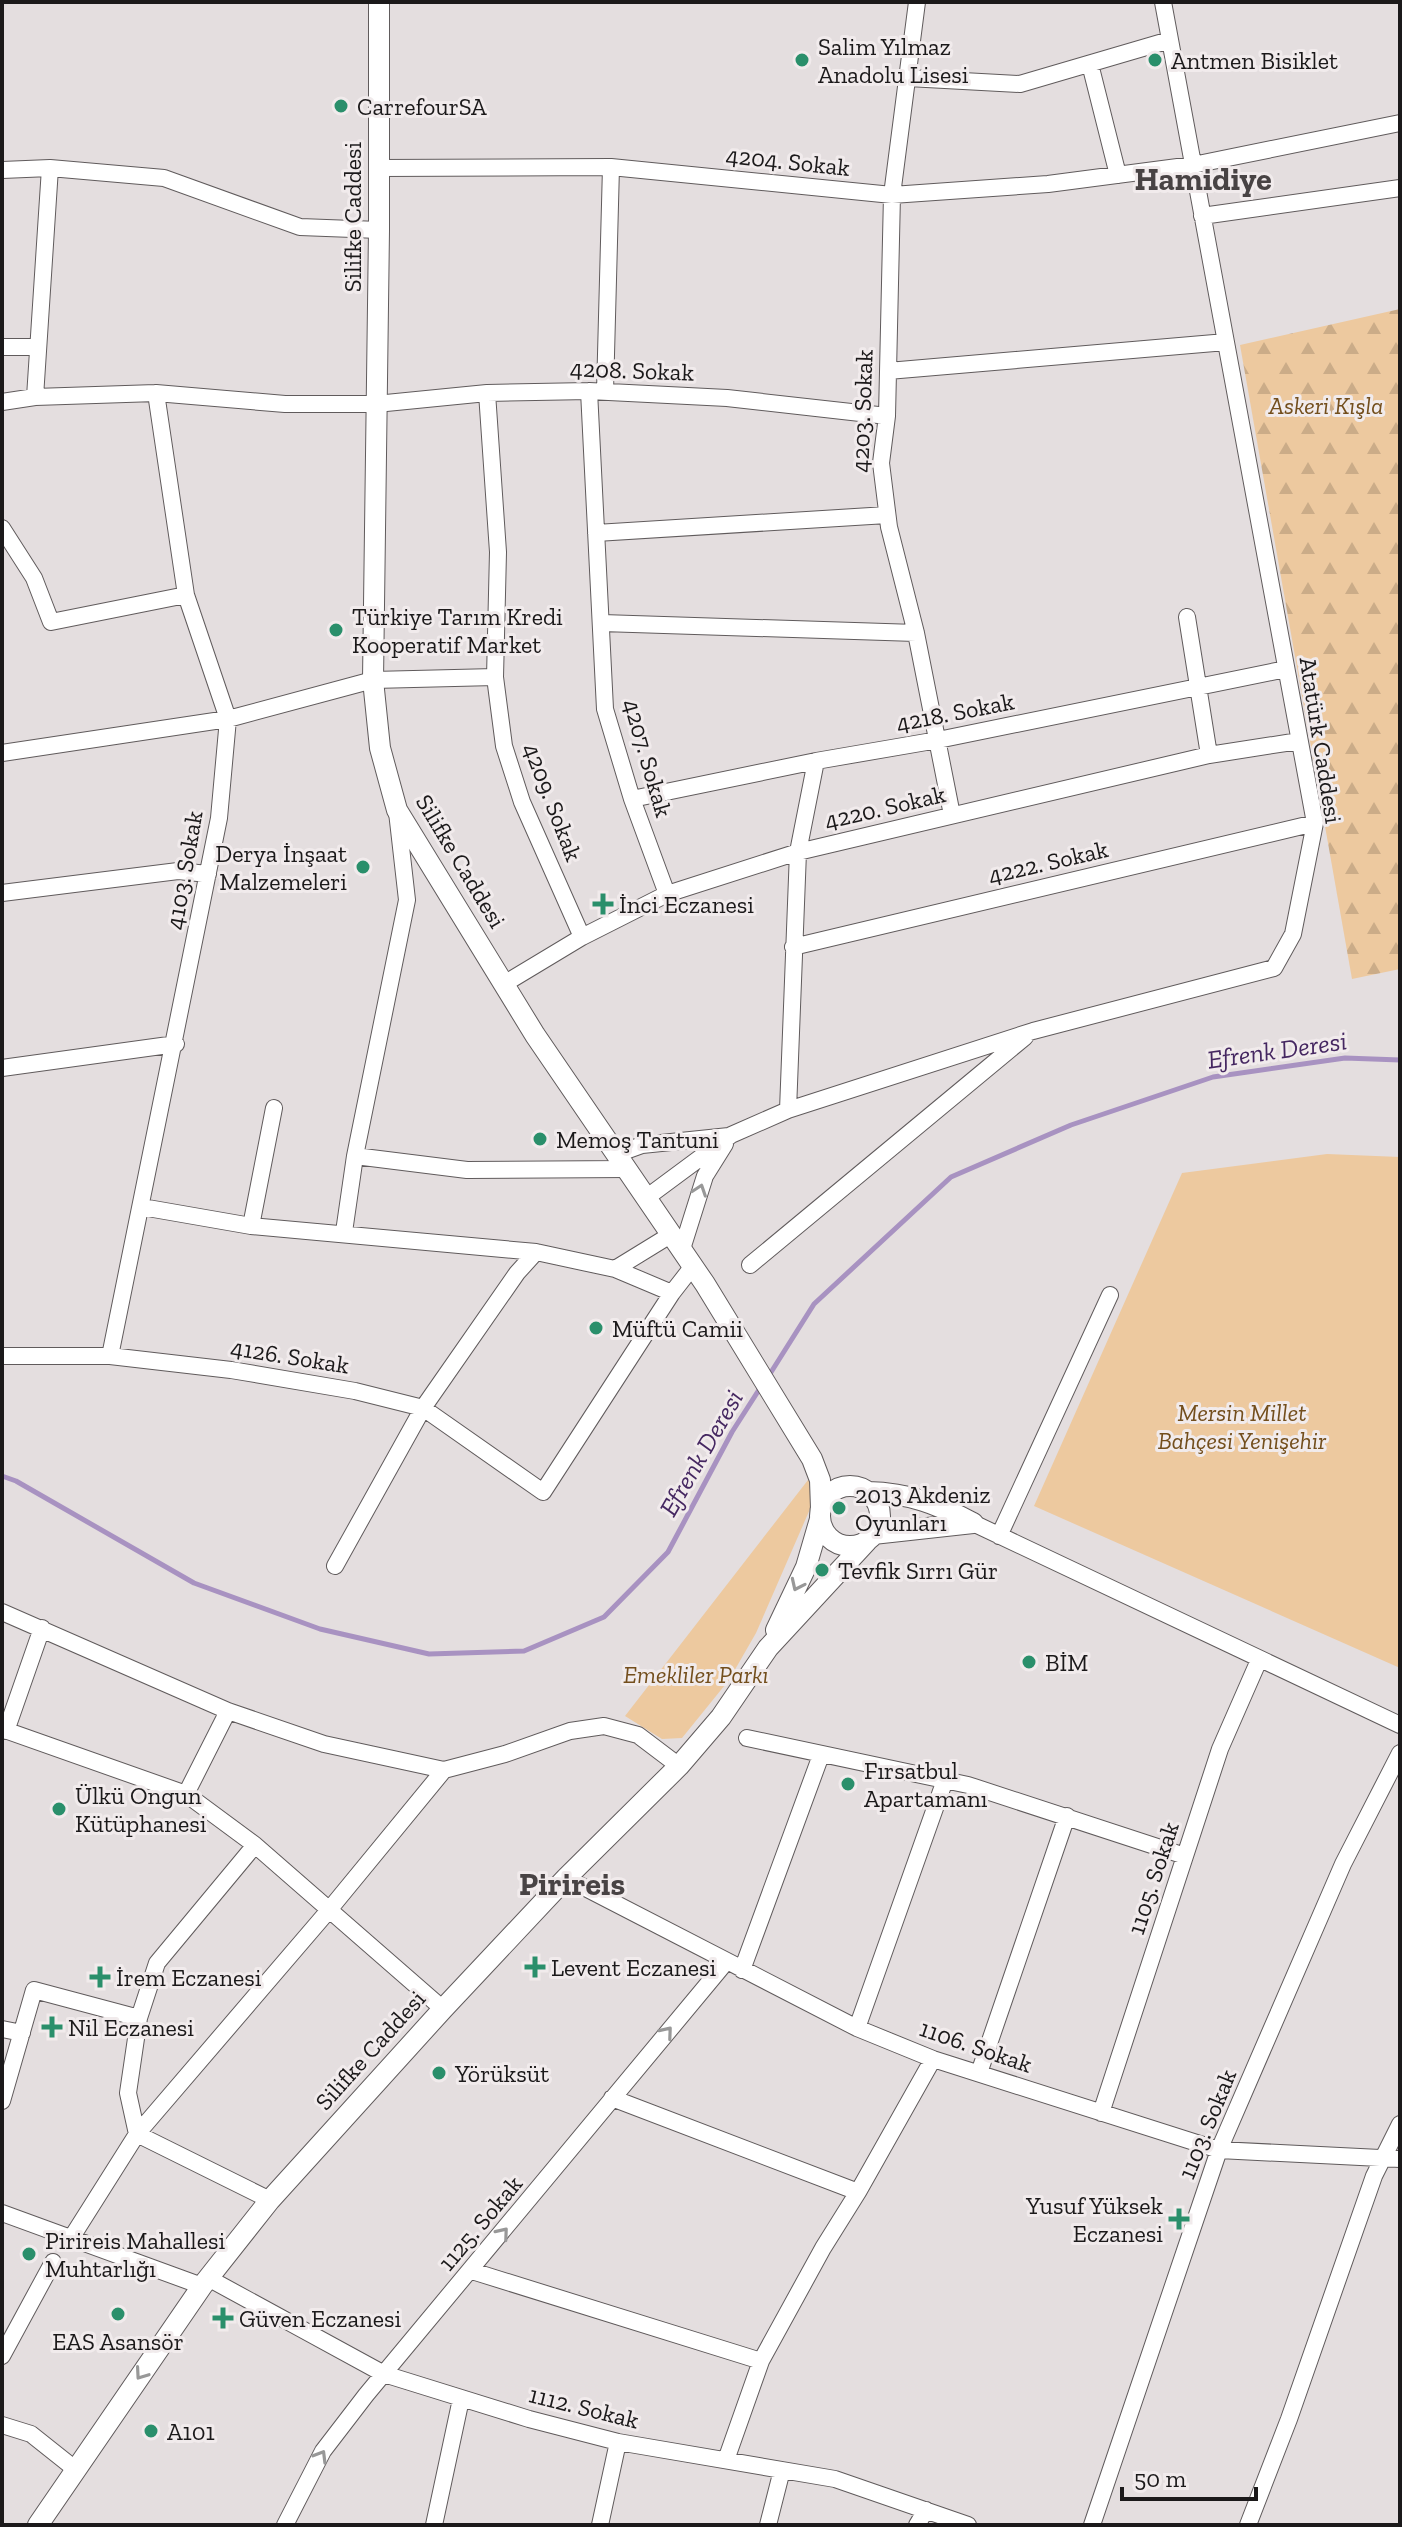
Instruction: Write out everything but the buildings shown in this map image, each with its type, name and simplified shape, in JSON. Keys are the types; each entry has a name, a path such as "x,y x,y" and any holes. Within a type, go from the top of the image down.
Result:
{"street":[{"name":"Silifke Caddesi","path":"379,2 373,680 380,748 397,810 535,1035 705,1284 812,1459"},
{"name":"4203. Sokak","path":"917,2 892,195 887,416 881,463 887,515 916,633 952,815"},
{"name":"Atatürk Caddesi","path":"646,1198 731,1135 788,1110 1033,1031 1274,968 1293,934 1315,823 1163,2"},
{"path":"908,78 1020,84 1170,40"},
{"path":"1090,64 1118,175"},
{"name":"4204. Sokak","path":"378,168 611,167 892,195 993,189 1193,165 1400,123"},
{"name":"4207. Sokak","path":"611,167 597,392 596,533 605,709 632,799 667,894"},
{"path":"2,170 50,168 164,178 300,227 379,230"},
{"path":"35,397 50,168"},
{"path":"1202,216 1400,188"},
{"path":"888,371 1226,342"},
{"path":"2,347 38,347"},
{"name":"4208. Sokak","path":"2,402 35,397 156,393 285,404 376,404 487,393 597,392 727,398 887,416"},
{"name":"4103. Sokak","path":"110,1356 176,1044 219,818 228,719 186,595 156,393"},
{"name":"4209. Sokak","path":"487,393 498,552 495,677 504,746 522,802 582,937"},
{"path":"596,533 887,515"},
{"path":"2,528 34,578 51,622 186,595"},
{"path":"1187,617 1209,755"},
{"path":"602,623 916,633"},
{"name":"4218. Sokak","path":"632,799 1286,669"},
{"path":"2,753 228,719 373,680 495,677"},
{"name":"4220. Sokak","path":"504,984 582,937 667,894 798,852 1209,755 1299,741"},
{"path":"788,1110 798,852 816,761"},
{"path":"344,1232 355,1156 407,900 397,810"},
{"name":"4222. Sokak","path":"793,947 1315,823"},
{"path":"2,893 178,871 208,874"},
{"path":"750,1265 1033,1031"},
{"path":"2,1068 176,1044"},
{"path":"251,1226 274,1108"},
{"path":"142,1207 251,1226 344,1232 536,1252 615,1269 672,1293 705,1176 731,1135"},
{"name":"Atatürk Caddesi","path":"355,1156 467,1170 622,1162 642,1145 731,1135"},
{"path":"615,1269 682,1250"},
{"path":"335,1566 423,1408 517,1273 536,1252"},
{"name":"4126. Sokak","path":"2,1356 110,1356 231,1370 355,1391 423,1408 543,1492 672,1293"},
{"path":"999,1536 1110,1295"},
{"path":"768,1648 870,1538 880,1517 879,1507 859,1489 812,1459"},
{"path":"812,1459 820,1480 821,1514 827,1535 842,1544 850,1546 870,1538 973,1523"},
{"path":"768,1648 806,1567 828,1496 835,1490 884,1492 931,1502 1400,1725"},
{"path":"2,1612 228,1711 324,1744 444,1770 505,1754 570,1731 604,1726 638,1735 679,1766"},
{"path":"42,1628 4,1730 186,1794 255,1845 443,2009"},
{"name":"Silifke Caddesi","path":"41,2522 205,2282 270,2200 566,1878 679,1766 721,1717 768,1648"},
{"name":"1105. Sokak","path":"1101,2113 1220,1749 1259,1660"},
{"path":"186,1794 228,1711"},
{"path":"747,1738 945,1780 1067,1816 1185,1856"},
{"path":"742,1970 821,1755"},
{"name":"1103. Sokak","path":"1092,2525 1219,2150 1343,1864 1399,1761"},
{"path":"70,2240 137,2134 444,1770"},
{"path":"857,2028 945,1780"},
{"path":"979,2073 1067,1816"},
{"path":"137,2134 128,2093 139,2018 157,1963 255,1845"},
{"name":"1106. Sokak","path":"566,1878 857,2028 933,2059 1219,2150 1400,2159"},
{"name":"1125. Sokak","path":"285,2525 323,2451 726,1962"},
{"path":"2,2101 34,1990 139,2018"},
{"path":"2,2029 22,2033"},
{"path":"726,2460 761,2361 933,2059"},
{"path":"612,2098 858,2192"},
{"path":"1248,2525 1289,2419 1374,2176 1400,2124"},
{"path":"137,2134 270,2200"},
{"name":"1112. Sokak","path":"2,2213 70,2240 205,2282 384,2374 461,2399 618,2442 835,2479 922,2518 968,2525"},
{"path":"2,2356 53,2262"},
{"path":"472,2271 761,2361"},
{"path":"434,2525 461,2399"},
{"path":"2,2425 31,2434 75,2469"},
{"path":"600,2525 618,2442"},
{"path":"768,2525 782,2470"}],"green space":[{"name":"Askeri Kışla","path":"1400,309 1400,969 1352,979 1240,345"},
{"name":"Mersin Millet Bahçesi Yenişehir","path":"1327,1154 1400,1157 1400,1668 1034,1506 1182,1173"},
{"name":"Emekliler Parkı","path":"808,1480 813,1481 810,1509 756,1633 729,1680 682,1738 662,1739 625,1716"}],"waterway":[{"name":"Efrenk Deresi","path":"768,1377 814,1304 951,1177 1071,1125 1213,1077 1345,1058 1400,1060"},
{"name":"Efrenk Deresi","path":"2,1476 16,1481 194,1583 320,1629 429,1654 524,1651 604,1617 668,1552 732,1432 762,1385"}],"place":[{"name":"Salim Yılmaz Anadolu Lisesi","path":"802,60"},
{"name":"Antmen Bisiklet","path":"1155,60"},
{"name":"CarrefourSA","path":"341,106"},
{"name":"Türkiye Tarım Kredi Kooperatif Market","path":"336,630"},
{"name":"Derya İnşaat Malzemeleri","path":"363,867"},
{"name":"İnci Eczanesi","path":"603,904"},
{"name":"Memoş Tantuni","path":"540,1139"},
{"name":"Müftü Camii","path":"596,1328"},
{"name":"2013 Akdeniz Oyunları","path":"839,1508"},
{"name":"Tevfik Sırrı Gür","path":"822,1570"},
{"name":"BİM","path":"1029,1662"},
{"name":"Fırsatbul Apartamanı","path":"848,1784"},
{"name":"Ülkü Ongun Kütüphanesi","path":"59,1809"},
{"name":"Levent Eczanesi","path":"535,1967"},
{"name":"İrem Eczanesi","path":"100,1977"},
{"name":"Nil Eczanesi","path":"52,2027"},
{"name":"Yörüksüt","path":"439,2073"},
{"name":"Yusuf Yüksek Eczanesi","path":"1179,2219"},
{"name":"Pirireis Mahallesi Muhtarlığı","path":"29,2254"},
{"name":"EAS Asansör","path":"118,2314"},
{"name":"Güven Eczanesi","path":"223,2318"},
{"name":"A101","path":"151,2431"}],"district":[{"name":"Hamidiye","path":"1203,179"},
{"name":"Pirireis","path":"572,1884"}]}
